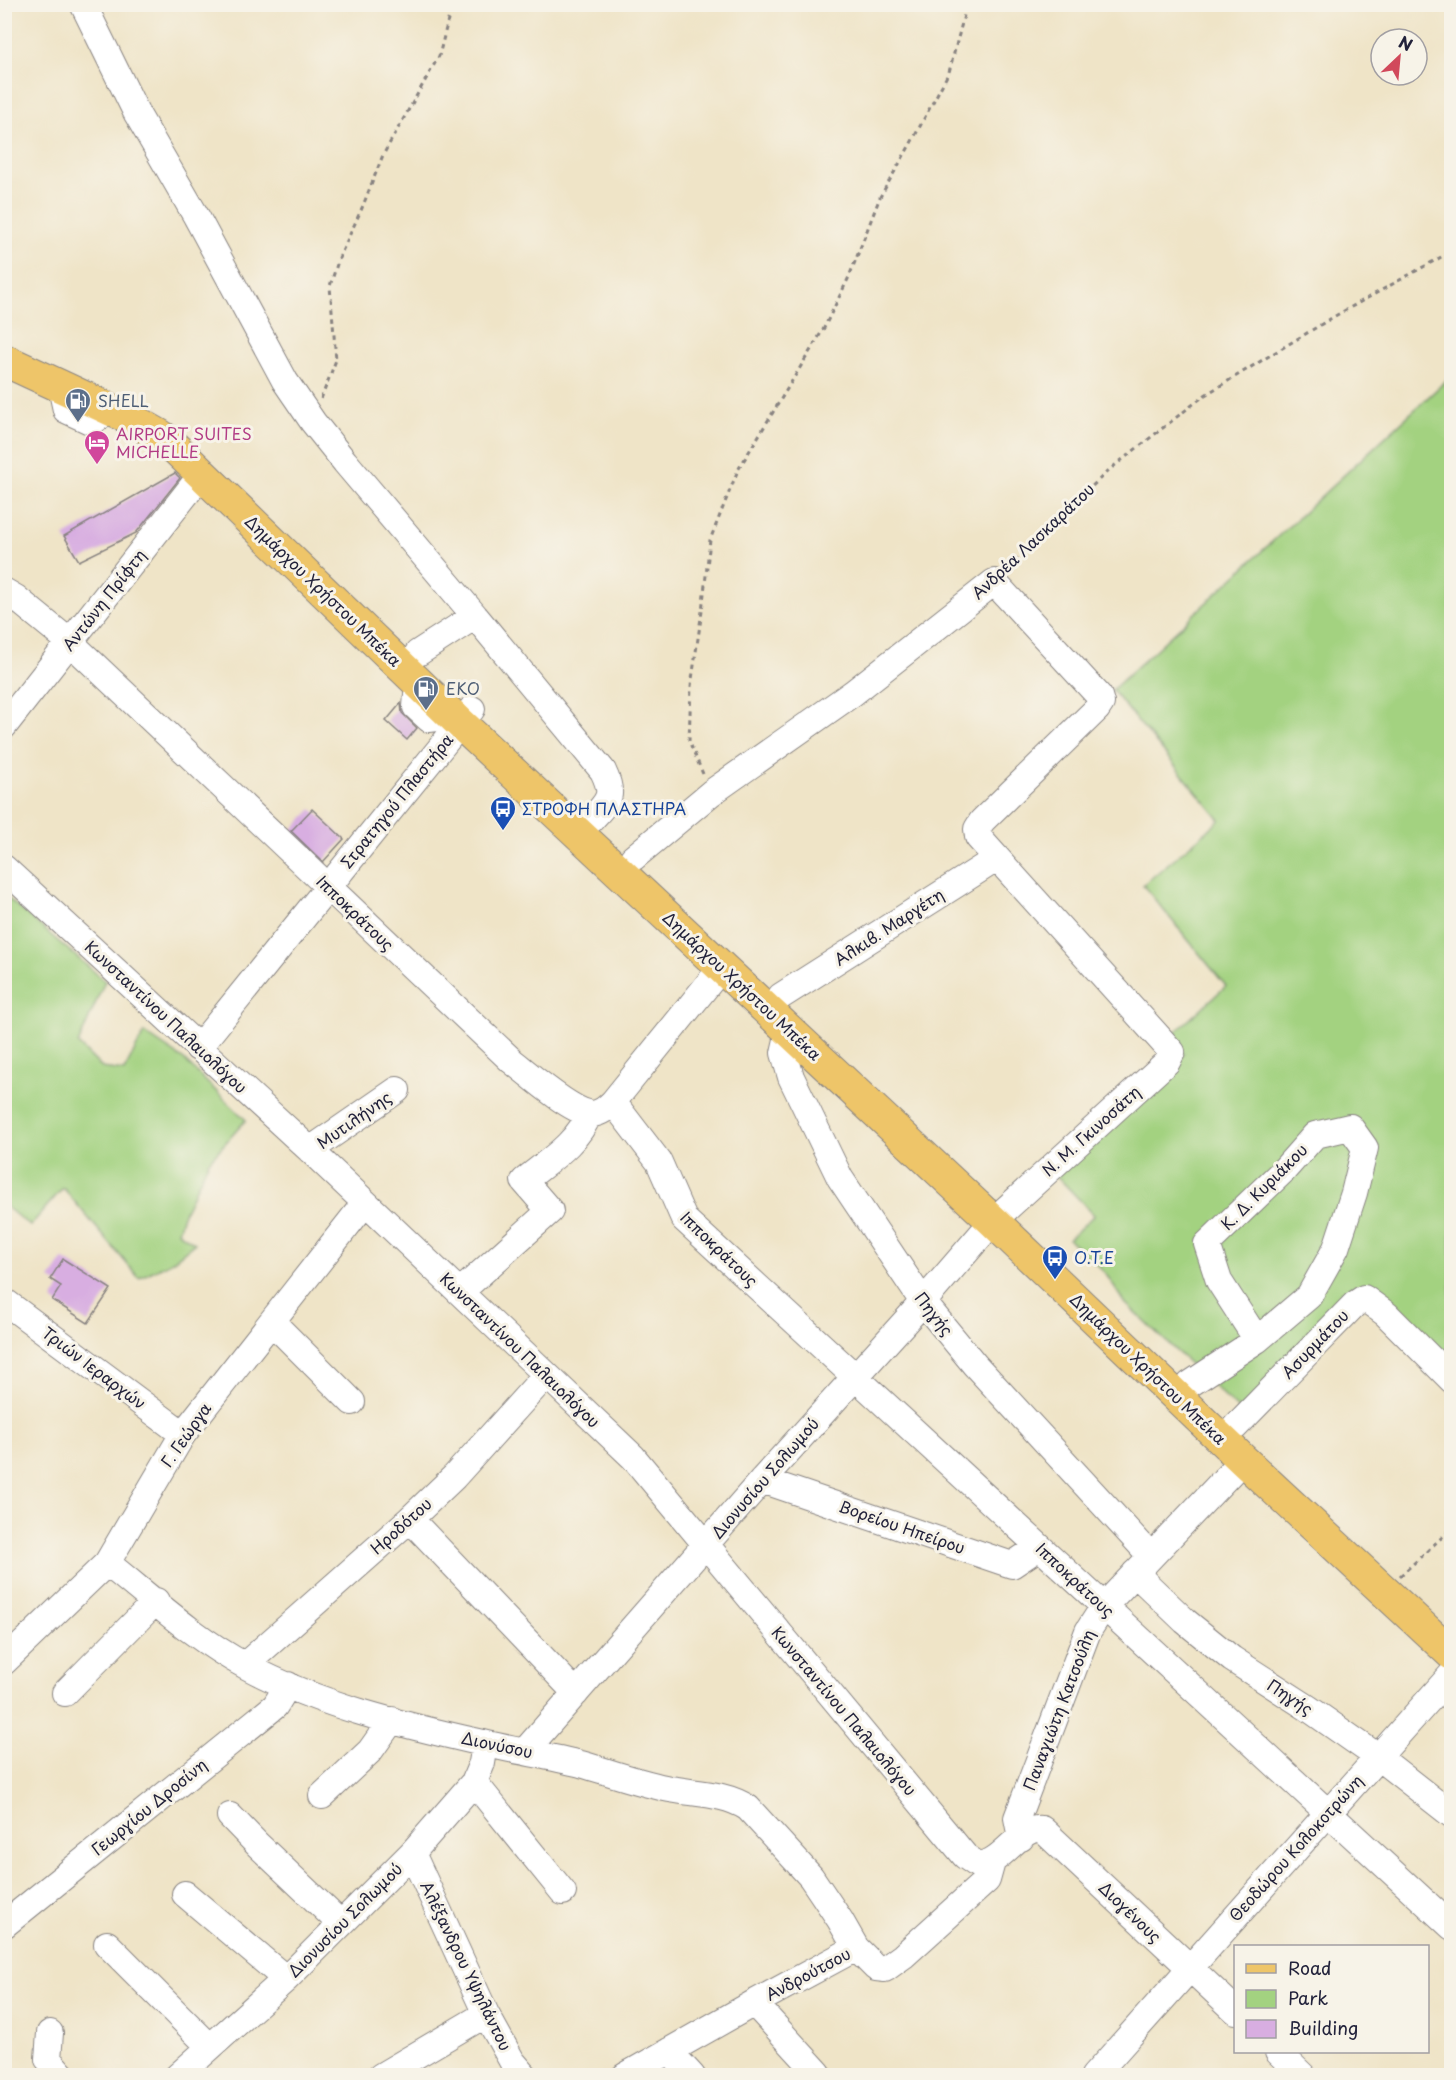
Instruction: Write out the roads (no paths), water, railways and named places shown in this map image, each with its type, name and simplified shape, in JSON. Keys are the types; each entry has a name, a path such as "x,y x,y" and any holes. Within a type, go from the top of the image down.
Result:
{"main road":[{"name":"Δημάρχου Χρήστου Μπέκα","path":"4,342 149,409 173,423 418,668 454,717 793,1034 1000,1214 1190,1384 1452,1626"},
{"name":"Δημάρχου Χρήστου Μπέκα","path":"4,360 160,436 418,668"},
{"name":"Δημάρχου Χρήστου Μπέκα","path":"454,717 591,820 782,996 1243,1460 1452,1654"}],"street":[{"path":"83,4 137,114 201,225 285,381 313,422 603,771 611,787 609,800 591,820"},
{"name":"Αντώνη Πρίφτη","path":"4,726 202,474"},
{"name":"Ανδρέα Λασκαράτου","path":"633,858 711,794 853,693 994,582 1099,696 1101,703 982,821 977,829 978,837 996,859"},
{"name":"Ιπποκράτους","path":"4,591 16,598 71,643 512,1061 562,1099 589,1114"},
{"path":"454,717 416,707 418,668 475,616"},
{"name":"Στρατηγού Πλαστήρα","path":"198,1048 429,761 454,717"},
{"name":"Αλκιβ. Μαργέτη","path":"782,996 996,859"},
{"name":"Ν. Μ. Γκινοσάτη","path":"996,859 1172,1052 1167,1062 1000,1214"},
{"name":"Κωνσταντίνου Παλαιολόγου","path":"4,868 310,1150 545,1376 633,1456 965,1856 978,1865 992,1862"},
{"path":"460,1292 550,1211 524,1181 576,1137 584,1128 589,1114 597,1113 613,1102 722,967"},
{"name":"Πηγής","path":"793,1034 787,1040 784,1053 791,1077 840,1178 923,1302 1143,1564 1185,1621 1232,1659 1308,1708 1452,1815"},
{"name":"Μυτιλήνης","path":"310,1150 397,1089"},
{"name":"Ιπποκράτους","path":"613,1102 659,1162 684,1219 1452,1927"},
{"name":"Κ. Δ. Κυριάκου","path":"1190,1384 1257,1340 1309,1296 1336,1248 1354,1193 1365,1148 1350,1127 1315,1135 1284,1170 1207,1244 1220,1281 1257,1340"},
{"name":"Γ. Γεώργα","path":"4,1662 107,1563 183,1434 365,1203"},
{"name":"Διονυσίου Σολωμού","path":"525,1751 762,1480 1000,1214"},
{"name":"Ασυρμάτου","path":"1235,1427 1355,1304 1364,1298 1386,1314 1452,1380"},
{"name":"Τριών Ιεραρχών","path":"10,1315 183,1434"},
{"path":"272,1322 352,1402"},
{"name":"Ηροδότου","path":"244,1665 410,1519 454,1477 545,1376"},
{"name":"Παναγιώτη Κατσούλη","path":"1021,1838 1017,1818 1088,1631 1104,1606 1243,1460"},
{"name":"Βορείου Ηπείρου","path":"762,1480 1012,1565 1039,1546"},
{"path":"410,1519 576,1693"},
{"name":"Διονύσου","path":"107,1563 156,1601 176,1620 244,1665 338,1704 485,1744 525,1751 665,1788 736,1800 748,1808 811,1877 856,1948"},
{"path":"65,1693 156,1601"},
{"name":"Θεοδώρου Κολοκοτρώνη","path":"1094,2076 1452,1674"},
{"name":"Γεωργίου Δροσίνη","path":"4,1925 275,1706 288,1685"},
{"path":"322,1796 370,1751 392,1720"},
{"name":"Διονυσίου Σολωμού","path":"178,2076 286,1979 412,1853 474,1782 482,1763 485,1744"},
{"path":"474,1782 563,1892"},
{"path":"230,1816 341,1924"},
{"name":"Διογένους","path":"1021,1838 1037,1828 1047,1833 1234,2010"},
{"path":"992,1862 1021,1838"},
{"name":"Αλέξανδρου Υψηλάντου","path":"412,1853 486,2014 512,2061 525,2076"},
{"name":"Ανδρούτσου","path":"625,2076 856,1948 876,1968 885,1969 903,1956 987,1880 992,1862"},
{"path":"185,1894 286,1979"},
{"path":"107,1944 210,2047"},
{"path":"754,2003 818,2073"},
{"path":"381,2076 486,2014"},
{"path":"50,2033 48,2059 63,2076"},
{"path":"669,2051 692,2076"},
{"path":"1279,2053 1303,2076"}],"place":[{"name":"SHELL","path":"78,424"},
{"name":"AIRPORT SUITES MICHELLE","path":"97,466"},
{"name":"ΕΚΟ","path":"426,712"},
{"name":"ΣΤΡΟΦΗ ΠΛΑΣΤΗΡΑ","path":"503,832"},
{"name":"Ο.Τ.Ε","path":"1055,1281"}]}
